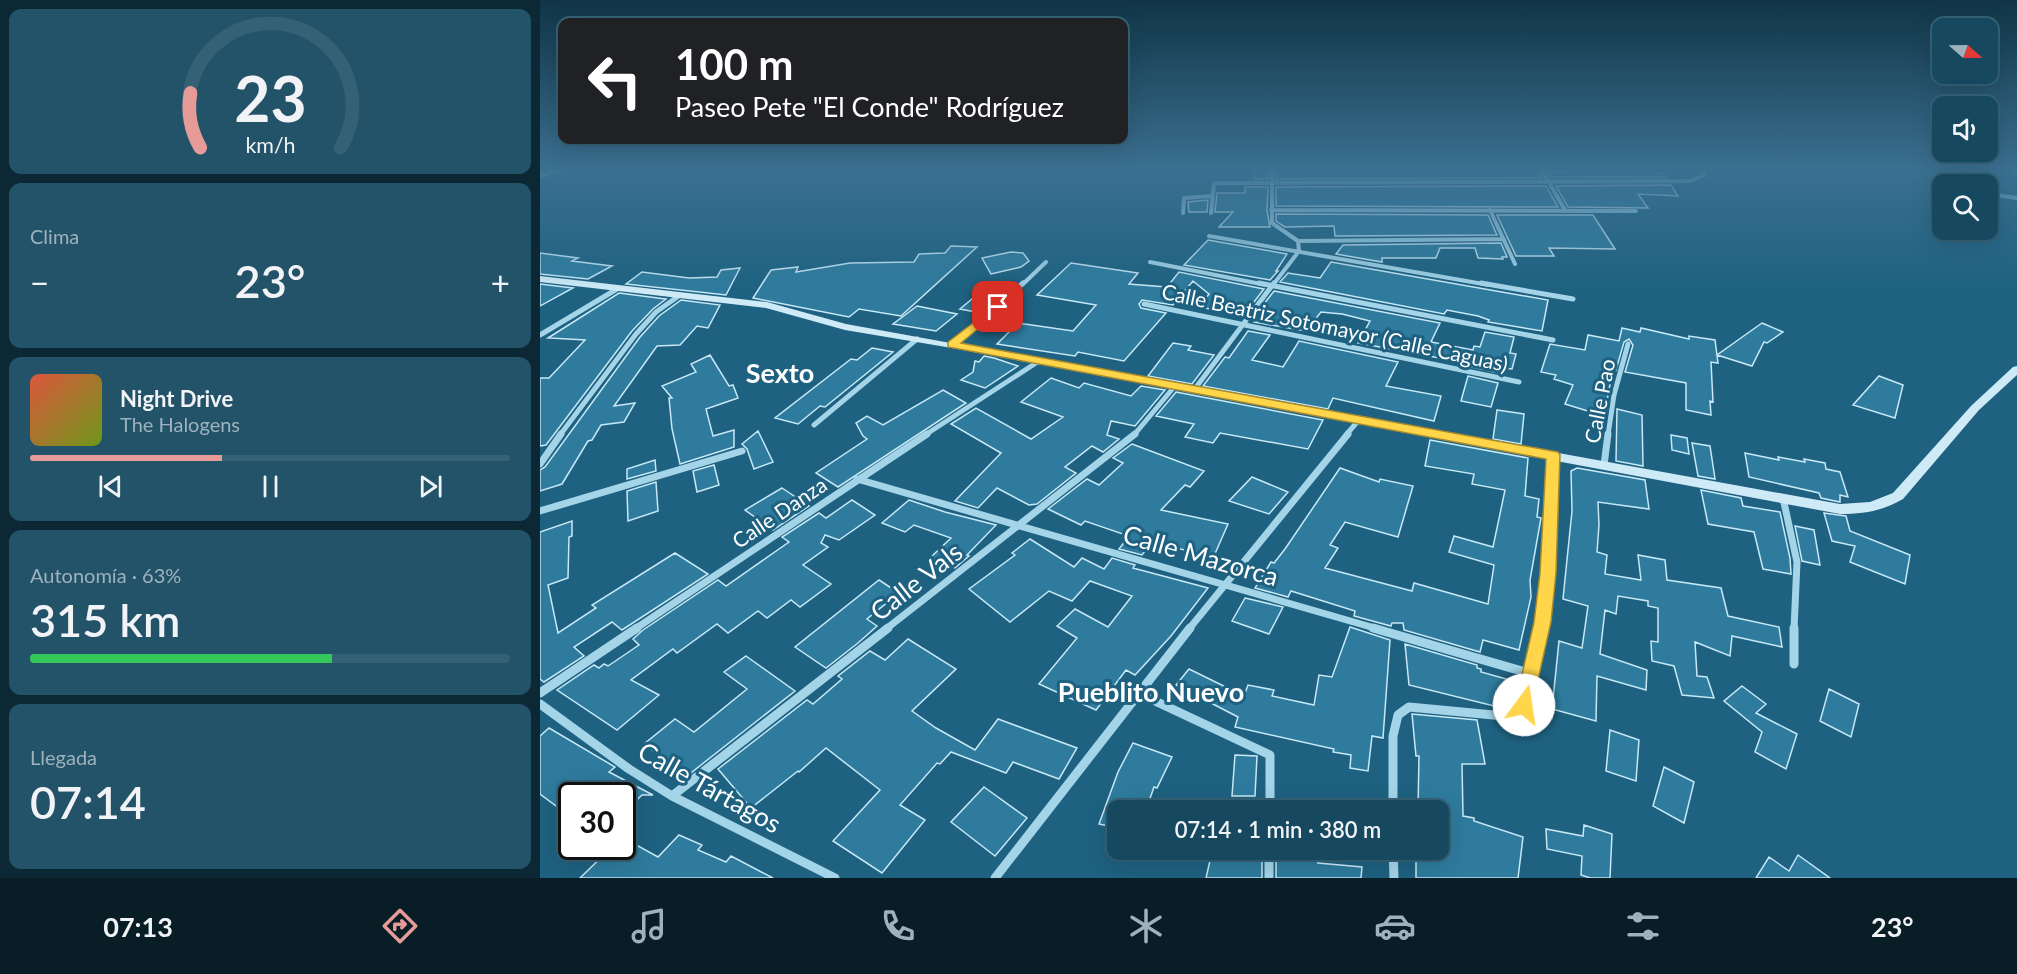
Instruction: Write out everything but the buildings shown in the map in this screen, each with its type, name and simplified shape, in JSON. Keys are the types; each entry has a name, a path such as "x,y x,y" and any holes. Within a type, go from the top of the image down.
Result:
{"street":[{"path":"1183,208 1183,213"},
{"path":"1211,208 1211,213"},
{"path":"1504,239 1298,241 1272,223 1271,210 1636,211"},
{"path":"1490,210 1515,264"},
{"path":"1209,236 1573,299"},
{"path":"1194,390 1299,252 1298,241"},
{"path":"952,345 990,314 1046,262"},
{"path":"1150,262 1553,340"},
{"path":"540,279 767,305 845,327 1840,509 1868,509 1886,504 1898,496 1975,408 2017,369"},
{"path":"540,335 617,289"},
{"path":"540,464 561,430 600,383 622,350 663,304 682,294"},
{"name":"Calle Beatriz Sotomayor (Calle Caguas)","path":"1144,304 1519,382"},
{"path":"814,425 917,339"},
{"name":"Calle Pao","path":"1604,465 1614,395 1628,344"},
{"name":"Calle Danza","path":"540,693 857,479 1039,362"},
{"name":"Calle Vals","path":"672,796 1023,525 1134,435 1174,387"},
{"path":"995,878 1138,693 1358,421"},
{"path":"540,511 742,451"},
{"path":"1393,800 1393,736 1398,716 1409,707 1504,716 1517,715 1524,705 1542,622 1548,573 1553,455"},
{"name":"Calle Mazorca","path":"857,479 1023,525 1532,674"},
{"path":"1783,498 1797,562 1794,664"},
{"path":"1138,693 1270,755 1270,800"},
{"name":"Calle Tártagos","path":"540,704 629,769 672,796 835,878"},
{"path":"1269,860 1269,878"},
{"path":"1394,860 1394,878"}],"district":[{"name":"Sexto","path":"780,372"},
{"name":"Pueblito Nuevo","path":"1151,691"}],"route":[{"path":"998,307 952,345 1264,404 1553,455 1548,573 1542,622 1524,705"}]}
